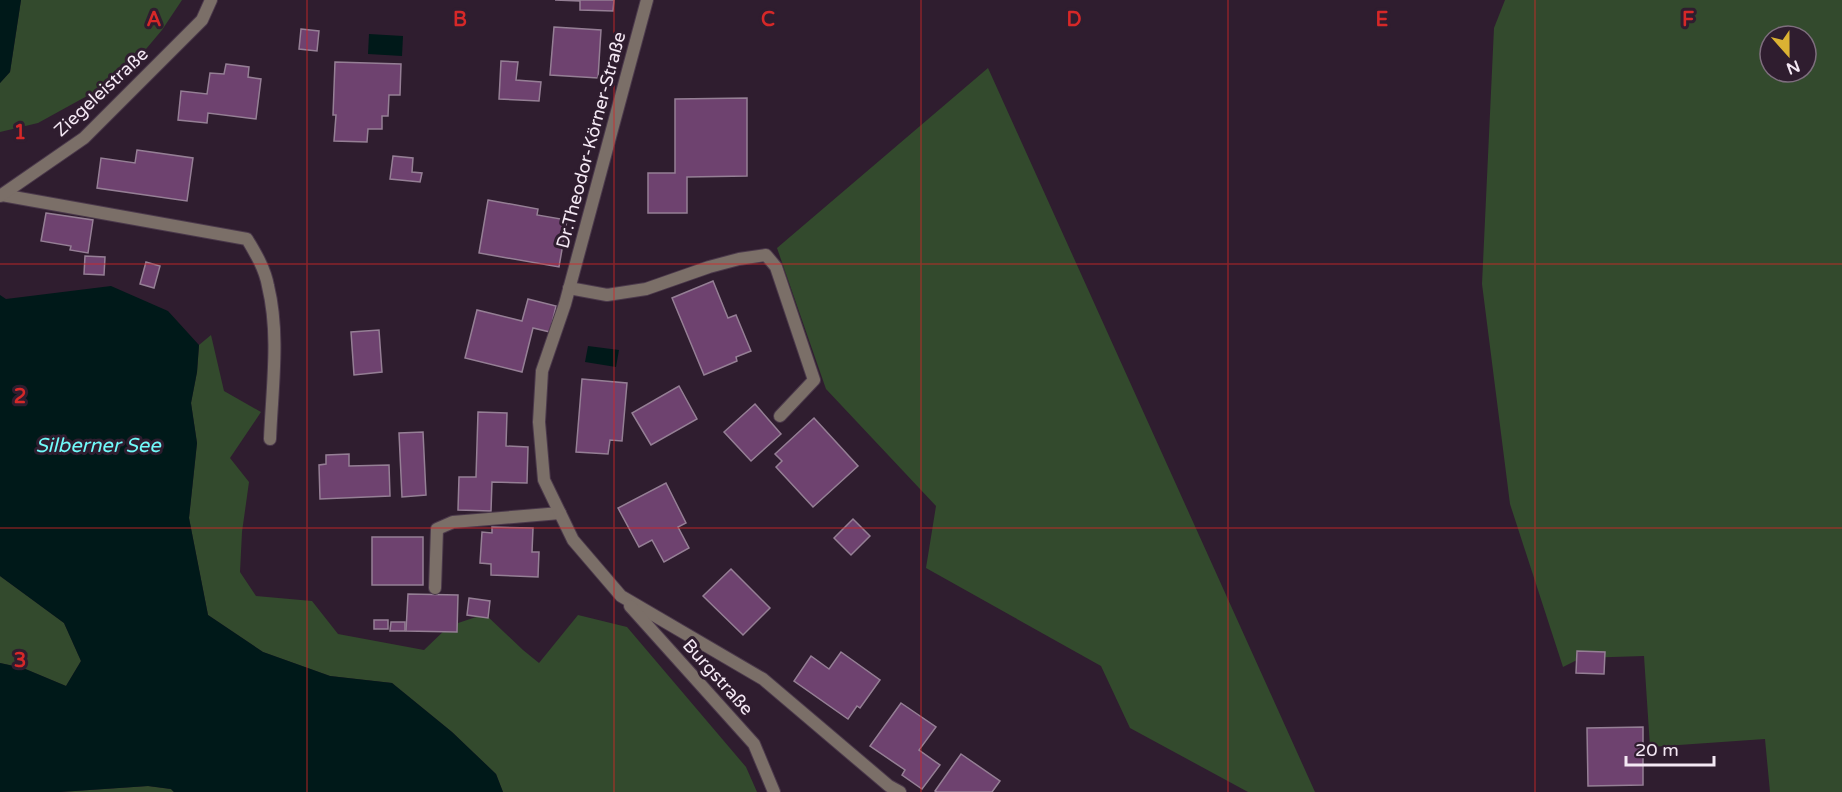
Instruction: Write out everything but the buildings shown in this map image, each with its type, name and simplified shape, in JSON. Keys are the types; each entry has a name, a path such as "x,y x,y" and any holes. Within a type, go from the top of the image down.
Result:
{"street":[{"name":"Ziegeleistraße","path":"1,195 84,138 202,20 211,0"},
{"name":"Dr.Theodor-Körner-Straße","path":"647,0 569,288 542,371 539,422 544,480 573,540 621,596 763,679 889,786 900,792"},
{"path":"1,195 247,239 268,284 275,328 270,439"},
{"path":"569,288 607,295 646,289 709,267 766,255 776,267 814,380 780,416"},
{"path":"435,588 437,529 453,522 560,513"},
{"name":"Burgstraße","path":"621,596 754,744 774,792"}],"green space":[{"path":"21,0 182,0 162,30 104,99 87,96 38,123 0,132 0,83 10,72"},
{"path":"1505,0 1842,0 1842,792 1770,792 1765,739 1650,747 1644,656 1581,658 1563,667 1510,504 1482,284 1494,28"},
{"path":"988,68 1315,792 1248,792 1130,728 1101,666 926,568 936,506 826,389 777,248"},
{"path":"211,335 224,391 261,412 230,458 249,482 242,532 240,572 256,596 312,601 338,634 424,650 449,626 485,614 539,663 578,615 627,627 746,767 757,792 503,792 496,774 452,732 392,683 330,676 263,652 208,615 189,518 197,443 191,403 199,345"},
{"path":"0,576 64,623 81,661 66,686 23,668 0,663"},
{"path":"148,786 171,789 174,792 60,792"}],"water":[{"path":"0,0 21,0 10,72 0,83"},
{"path":"369,34 403,36 402,56 368,54"},
{"name":"Silberner See","path":"111,286 168,311 199,345 191,403 197,443 189,518 208,615 263,652 330,676 392,683 452,732 496,774 503,792 174,792 171,789 148,786 60,792 0,792 0,663 23,668 66,686 81,661 64,623 0,576 0,295 6,299"},
{"path":"588,346 619,350 616,367 585,362"}]}
